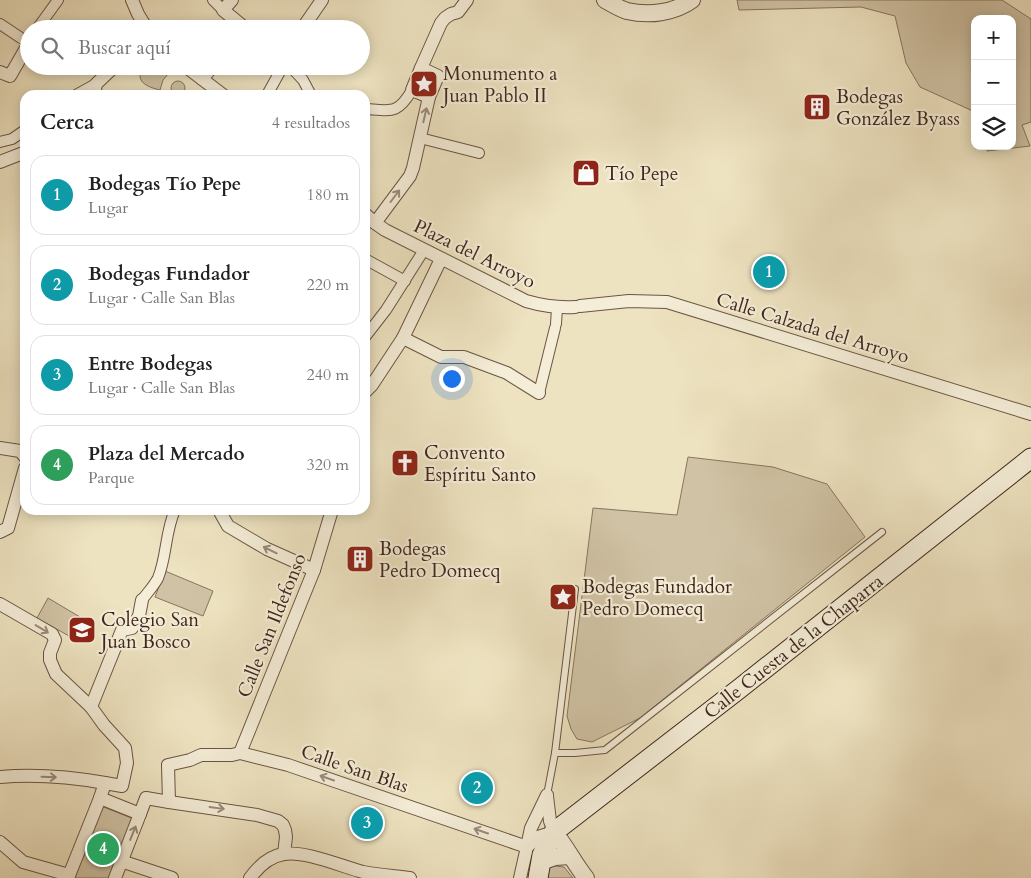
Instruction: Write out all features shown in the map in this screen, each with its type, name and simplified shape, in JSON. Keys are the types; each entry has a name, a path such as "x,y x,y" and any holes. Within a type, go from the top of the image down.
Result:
{"main road":[{"name":"Calle Cuesta de la Chaparra","path":"554,832 1031,458"},
{"path":"539,870 542,855 554,832"}],"street":[{"path":"44,20 58,0"},
{"path":"132,0 141,20"},
{"path":"213,0 235,20"},
{"path":"224,10 232,0"},
{"path":"308,20 322,0"},
{"path":"370,109 389,111 397,109 405,102 441,23 451,14 458,12 467,0"},
{"path":"605,0 625,10 644,13 672,10 684,6 692,0"},
{"path":"0,24 20,37"},
{"path":"0,72 10,76 20,52"},
{"path":"370,218 410,176 413,168 429,97 438,76 422,68"},
{"path":"95,89 107,75"},
{"path":"196,75 216,90"},
{"path":"202,80 206,75"},
{"path":"270,90 278,75"},
{"path":"298,75 308,90"},
{"path":"412,90 429,97"},
{"path":"0,142 12,139 20,133"},
{"path":"420,138 479,153"},
{"path":"0,162 20,154"},
{"name":"Plaza del Arroyo","path":"370,218 385,230 526,301 557,308 578,306"},
{"path":"370,331 386,310 424,250"},
{"path":"370,387 403,338 441,259"},
{"path":"370,262 405,281"},
{"name":"Calle Calzada del Arroyo","path":"578,306 630,301 667,302 1031,414"},
{"path":"403,338 441,357 464,357 507,373 539,393 556,326 557,308"},
{"path":"0,448 20,451"},
{"path":"0,532 8,528 20,486"},
{"path":"91,707 122,630 132,628 139,616 142,600 157,579 164,557 168,528 173,515"},
{"path":"224,515 228,526 267,549 314,570"},
{"name":"Calle San Ildefonso","path":"240,753 314,570 330,515"},
{"path":"0,604 52,634 55,640 50,653 50,660 56,674 91,707 125,748 127,763 122,786 62,778 0,777"},
{"name":"Calle San Blas","path":"169,802 168,765 190,760 201,755 232,755 240,753 288,765 527,847"},
{"path":"0,842 23,862 69,877 105,783"},
{"path":"547,795 550,821 554,832 586,878"},
{"path":"520,878 530,828 547,795"},
{"path":"100,798 140,814"},
{"path":"114,878 146,798 258,815 278,821 285,830 284,854"},
{"path":"527,847 538,837 554,832"},
{"path":"250,878 262,864 273,857 284,854 304,854 365,872 410,878"},
{"path":"539,870 555,857 570,856"},
{"path":"121,861 172,878"}],"lane":[{"path":"555,753 605,750 882,532"},
{"path":"547,795 555,753 575,589"}],"shaded area":[{"path":"737,0 1002,0 1031,19 1031,122 1022,125 1030,146 1016,148 1016,15 971,15 971,110 920,87 906,63 895,16 861,7 739,10"},
{"path":"167,75 163,80 160,90 146,85 140,76"},
{"path":"175,81 181,81 185,85 185,90 171,90 171,85"},
{"path":"688,457 773,467 827,484 865,537 640,718 592,742 577,739 571,729 567,716 593,508 677,515"},
{"path":"165,571 213,591 203,616 155,597"},
{"path":"48,598 80,617 69,636 37,618"},
{"path":"101,806 134,819 111,878 73,878"},
{"path":"555,866 564,867 573,878 546,878 548,868"}],"place":[{"name":"Monumento a Juan Pablo II","path":"424,84"},
{"name":"Bodegas González Byass","path":"817,107"},
{"name":"Tío Pepe","path":"586,173"},
{"name":"Bodegas Tío Pepe","path":"769,272"},
{"name":"Convento Espíritu Santo","path":"405,463"},
{"name":"Bodegas Pedro Domecq","path":"360,559"},
{"name":"Bodegas Fundador Pedro Domecq","path":"563,597"},
{"name":"Colegio San Juan Bosco","path":"82,630"},
{"name":"Bodegas Fundador","path":"477,788"},
{"name":"Entre Bodegas","path":"367,823"},
{"name":"Plaza del Mercado","path":"103,849"}]}
